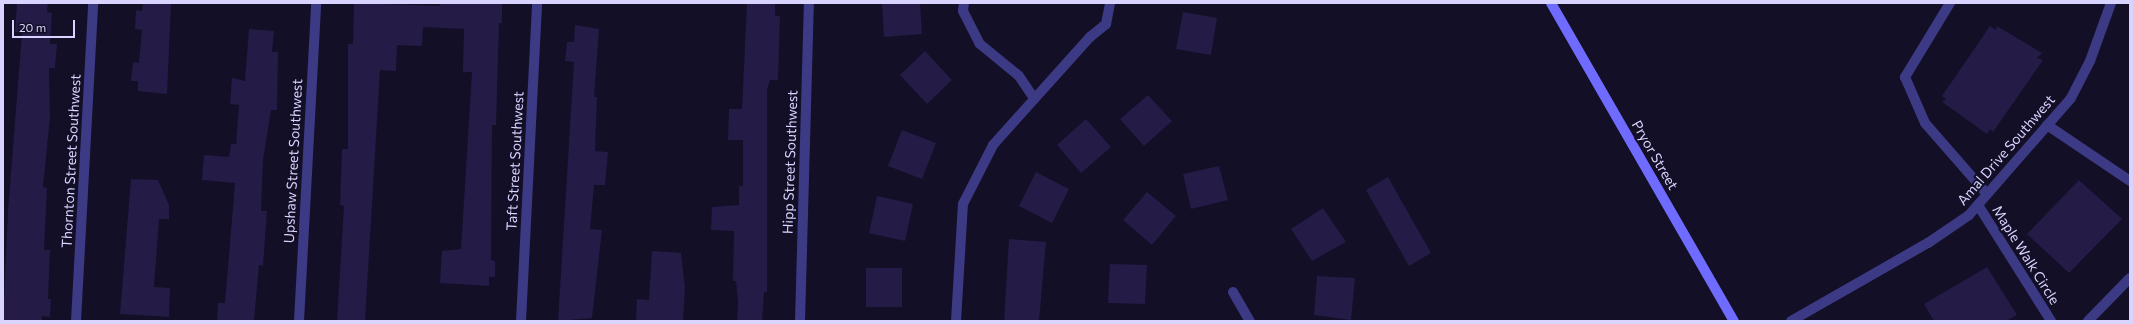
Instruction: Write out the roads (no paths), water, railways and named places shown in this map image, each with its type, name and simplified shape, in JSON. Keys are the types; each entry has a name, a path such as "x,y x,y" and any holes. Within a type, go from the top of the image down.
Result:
{"main road":[{"name":"Pryor Street","path":"1551,3 1734,321"}],"street":[{"name":"Thornton Street Southwest","path":"76,321 93,3"},
{"name":"Upshaw Street Southwest","path":"299,321 316,3"},
{"name":"Taft Street Southwest","path":"521,321 537,3"},
{"name":"Hipp Street Southwest","path":"800,321 809,3"},
{"path":"964,3 963,11 980,44 1019,76 1033,97"},
{"path":"956,321 963,204 993,144 1033,97 1106,24 1110,3"},
{"path":"1950,3 1905,77 1925,123 1987,194"},
{"name":"Amal Drive Southwest","path":"1791,321 1928,243 1978,205 2071,98 2090,61 2111,3"},
{"path":"2047,125 2130,182"},
{"name":"Maple Walk Circle","path":"1978,205 2051,321"},
{"path":"2088,321 2130,278"},
{"path":"1233,292 1250,321"}]}
